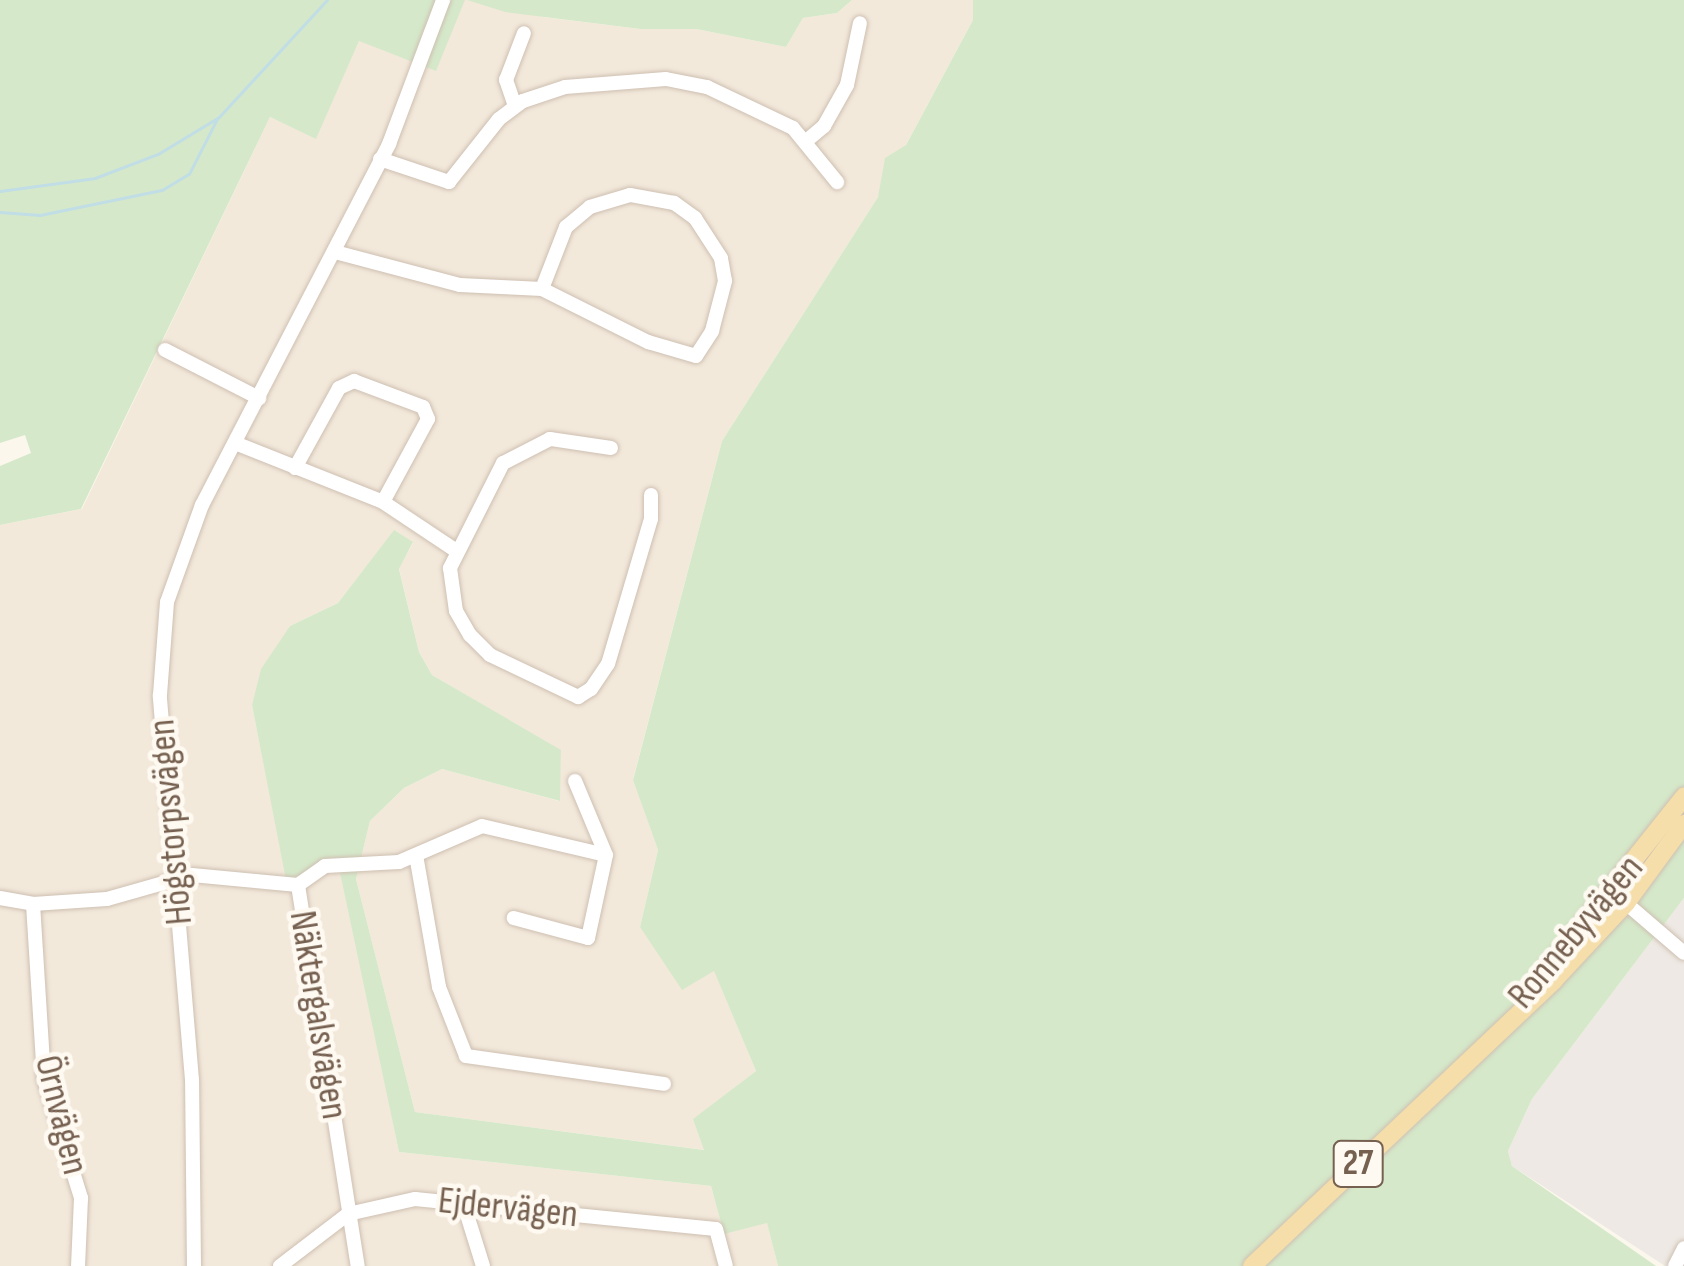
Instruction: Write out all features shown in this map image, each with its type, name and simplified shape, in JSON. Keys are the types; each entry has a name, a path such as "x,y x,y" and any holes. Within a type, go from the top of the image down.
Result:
{"main road":[{"name":"Ronnebyvägen","path":"1620,898 1684,797"},
{"name":"Ronnebyvägen","path":"1252,1266 1463,1063 1620,898 1684,824"}],"street":[{"name":"Högstorpsvägen","path":"194,1266 195,1148 160,695 165,613 190,530 380,159 424,61 443,0"},
{"path":"805,142 824,126 846,85 860,23"},
{"path":"515,106 506,80 524,33"},
{"path":"380,159 435,180 454,180 515,106 565,87 666,79 726,96 793,128 837,182"},
{"path":"334,252 460,284 542,289 648,342 696,356 712,332 725,280 711,236 696,218 674,203 630,195 590,207 566,227 542,289"},
{"path":"166,350 259,398"},
{"path":"296,468 339,388 354,382 424,406 428,418 383,502"},
{"path":"611,448 564,440 526,446 504,463 455,550 451,586 470,635 490,654 578,698 608,664 651,520 651,495"},
{"path":"235,442 383,502 455,550"},
{"path":"514,918 588,938 606,854 574,780"},
{"path":"298,886 325,866 416,854 482,826 606,854"},
{"path":"416,854 439,987 466,1056 664,1084"},
{"name":"Näktergalsvägen","path":"0,898 33,904 106,898 176,877 287,880 298,886 358,1266"},
{"path":"1620,898 1684,952"},
{"name":"Örnvägen","path":"33,904 44,1079 81,1198 78,1266"},
{"name":"Ejdervägen","path":"280,1266 348,1214 415,1199 716,1229 726,1266"},
{"path":"464,1205 482,1266"},
{"path":"1675,1266 1684,1248"}],"shaded area":[{"path":"464,0 494,0 543,17 640,29 696,29 786,47 803,18 837,13 852,0 973,0 973,20 878,197 722,441 633,779 658,850 640,927 714,970 756,1071 694,1119 705,1150 415,1112 356,879 370,821 404,788 442,769 559,801 561,751 432,675 419,652 399,568 413,543 394,531 338,603 290,626 252,705 287,880 339,863 345,881 399,1152 711,1186 724,1233 767,1222 778,1266 0,1266 0,525 82,509 270,117 316,138 359,40"},
{"path":"1684,898 1684,1266 1665,1266 1512,1166 1508,1151 1532,1099"}],"green space":[{"path":"0,0 465,0 436,71 359,41 316,139 270,117 81,509 0,525 0,466 31,453 25,435 0,443"},
{"path":"467,0 852,0 837,13 803,18 786,47 696,29 640,29 505,12"},
{"path":"973,0 1684,0 1684,898 1532,1099 1508,1151 1512,1166 1656,1266 778,1266 767,1223 724,1234 711,1186 399,1152 338,863 286,880 252,705 261,669 290,626 338,603 394,530 413,542 399,569 419,652 432,675 561,750 560,801 442,769 404,788 370,821 356,879 415,1112 704,1150 693,1119 756,1071 714,971 682,990 640,927 658,850 633,780 722,441 878,197 885,158 906,145 973,20"}],"waterway":[{"path":"0,191 95,178 158,154 219,117 327,0"},
{"path":"0,212 40,215 162,190 189,174 217,119"}]}
